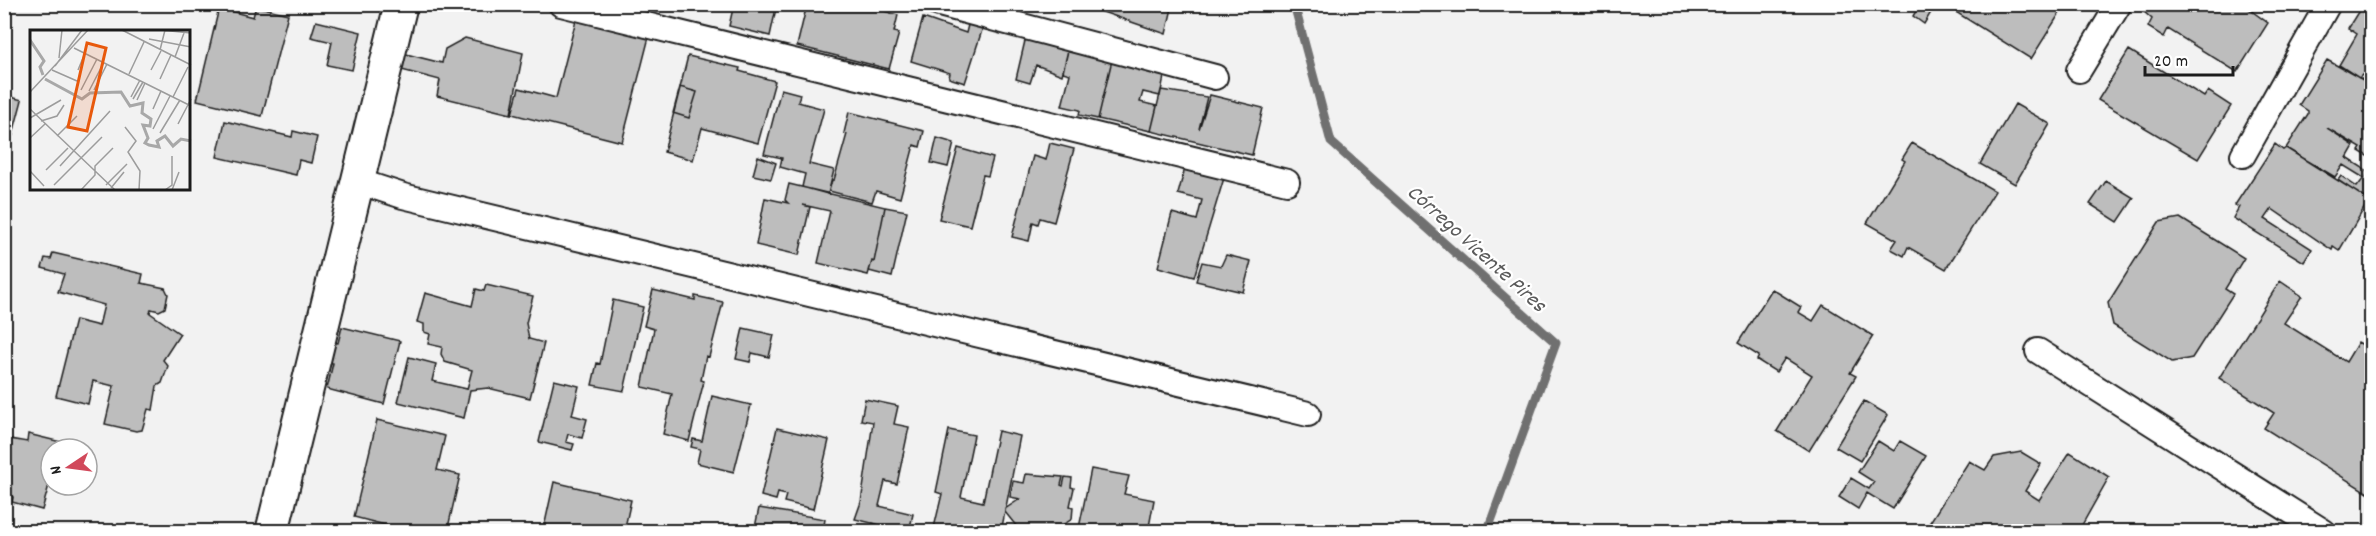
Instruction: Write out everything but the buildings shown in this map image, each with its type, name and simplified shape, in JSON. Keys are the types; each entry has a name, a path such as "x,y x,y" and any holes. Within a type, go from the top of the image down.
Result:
{"street":[{"path":"272,531 401,4"},
{"path":"561,4 1287,182"},
{"path":"939,4 1215,77"},
{"path":"2079,70 2119,4"},
{"path":"2243,155 2328,4"},
{"path":"357,181 415,199 1308,414"},
{"path":"2038,351 2324,531"}],"waterway":[{"name":"Córrego Vicente Pires","path":"1294,4 1331,142 1556,343 1487,532"}]}
